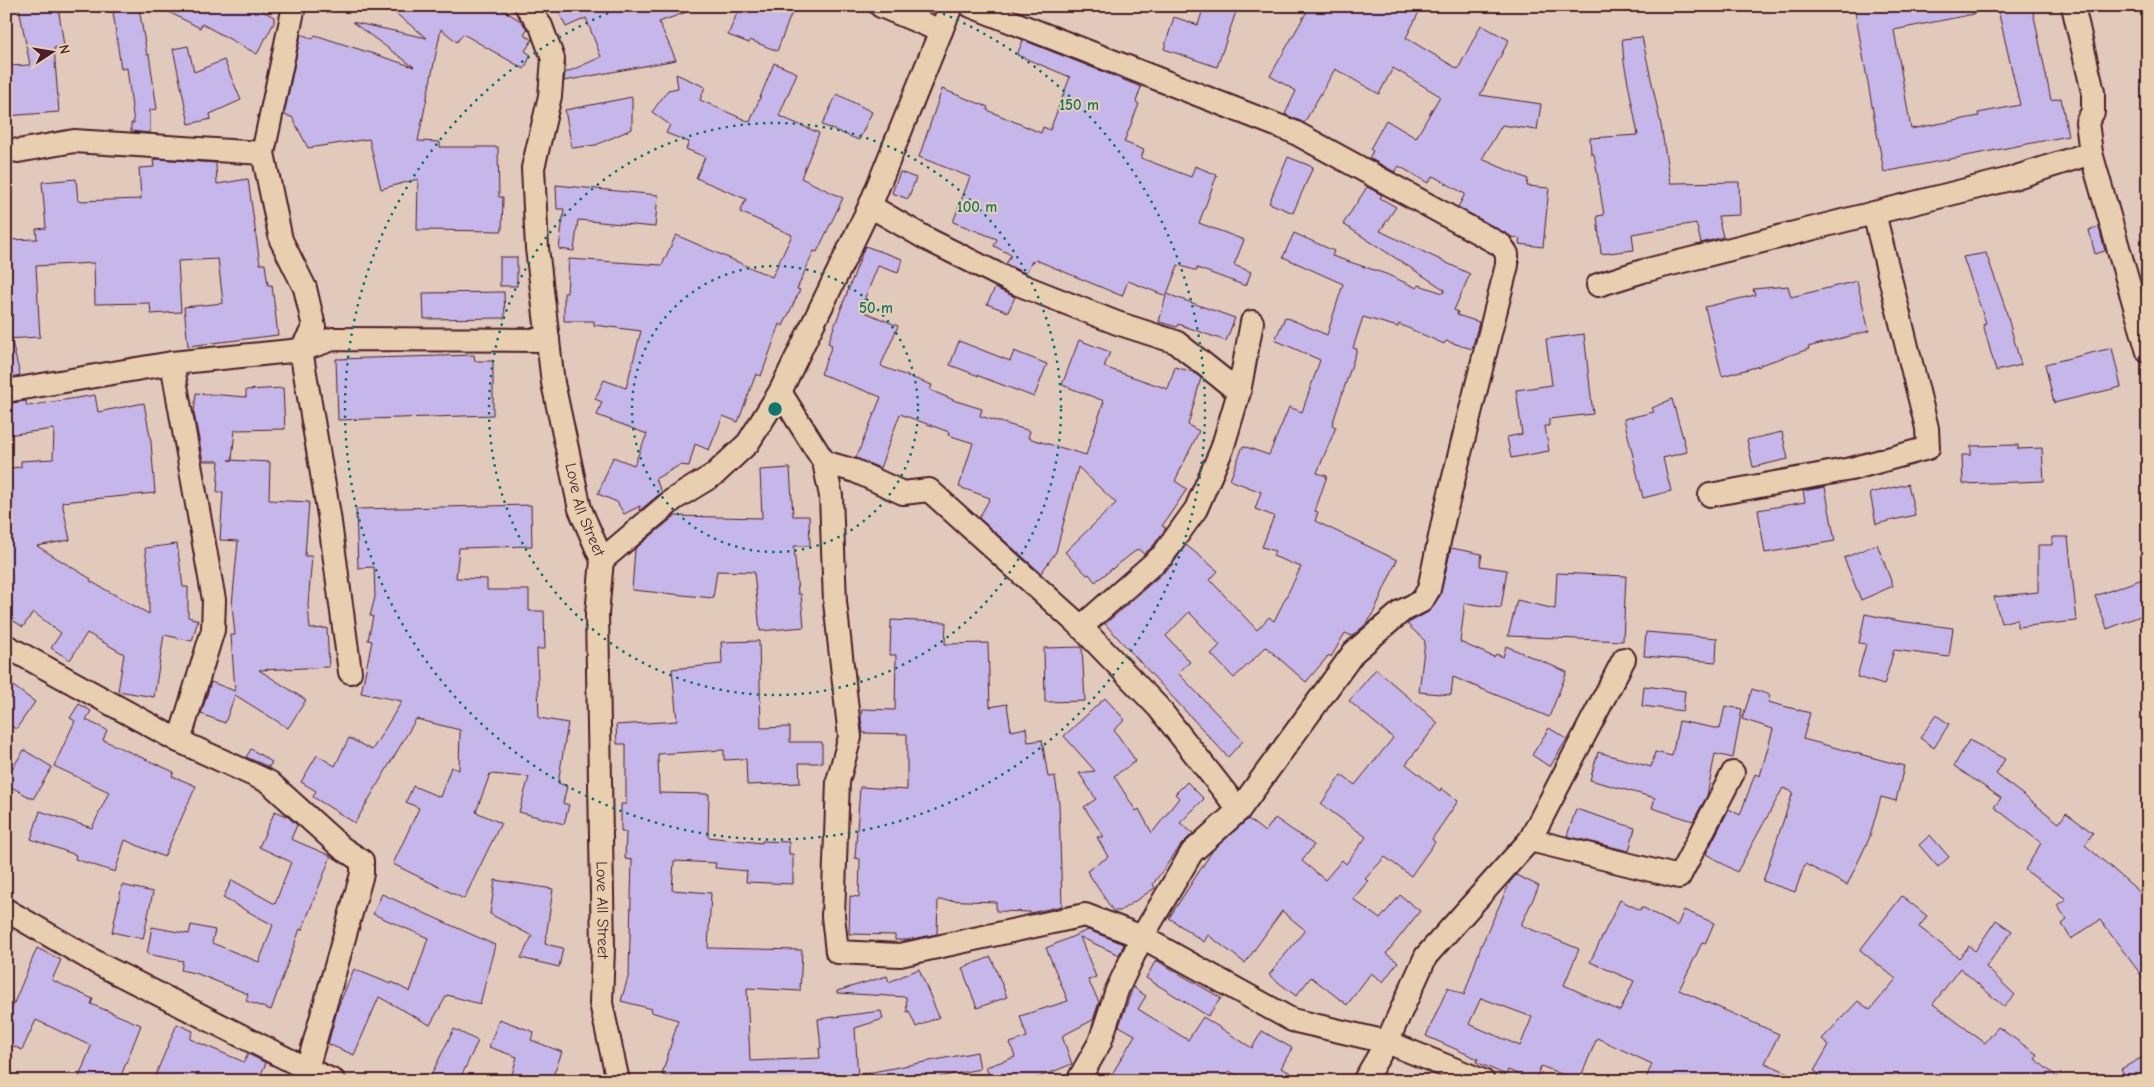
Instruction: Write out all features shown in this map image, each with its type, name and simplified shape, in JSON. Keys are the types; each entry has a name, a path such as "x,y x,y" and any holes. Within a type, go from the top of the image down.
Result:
{"street":[{"path":"294,6 263,152 282,240 305,288 314,327 301,350 329,515 350,672"},
{"name":"Love All Street","path":"526,6 541,26 552,59 550,96 533,168 537,248 553,383 580,509 602,560 597,614 603,948 601,1003 618,1081"},
{"path":"881,6 941,31"},
{"path":"602,560 674,499 715,474 748,443 780,392 870,206 951,6"},
{"path":"971,6 1294,132 1501,245 1508,254 1507,265 1445,513 1430,589 1422,600 1402,611 1354,652 1239,810 1192,852 1142,937 1117,990 1100,1042 1078,1081"},
{"path":"2073,6 2093,92 2093,112 2086,122 2090,153 2148,352"},
{"path":"6,149 18,151 74,141 263,152"},
{"path":"1598,285 1652,269 2010,179 2090,153"},
{"path":"870,206 927,239 1013,282 1117,323 1176,342 1239,392"},
{"path":"1710,495 1852,469 1928,448 1927,428 1874,213"},
{"path":"1081,627 1162,555 1196,509 1222,449 1239,392 1252,322"},
{"path":"6,391 172,363 301,350 333,339 548,340"},
{"path":"172,363 214,600 213,630 179,741"},
{"path":"780,392 824,462 831,496 834,602 850,737 838,782 833,916 837,952 900,955 1085,915 1142,937 1292,1020 1387,1042 1483,1081"},
{"path":"824,462 855,472 904,493 928,490 1081,627 1158,707 1239,810"},
{"path":"831,496 855,472"},
{"path":"6,646 179,741 270,782 342,848 362,861 362,874 307,1069"},
{"path":"1364,1081 1387,1042 1426,956 1530,840 1624,659"},
{"path":"1530,840 1678,877 1733,773"},
{"path":"6,910 99,964 334,1081"}],"building":[{"path":"58,6 64,46 54,48 59,112 6,116 6,66 30,65 19,8"},
{"path":"157,6 266,6 263,11 274,17 274,23 257,54 202,24 200,28"},
{"path":"386,6 496,6 521,21 527,29 524,35 532,40 525,51 531,55 524,69 463,34 457,42 441,29 418,141 440,142 440,147 498,147 499,197 503,197 502,231 417,230 418,179 381,189 369,139 308,148 292,117 284,115 301,34 313,39 315,35 414,67 352,22 427,38"},
{"path":"556,6 698,6 698,8 659,22 676,60 564,81 565,73 601,57 586,18 566,27"},
{"path":"740,6 777,6 792,12 777,51 750,40 749,43 728,35"},
{"path":"1204,6 1238,6 1217,67 1164,49 1174,17 1198,25"},
{"path":"1310,6 1422,6 1406,38 1458,69 1481,25 1509,40 1480,95 1541,104 1537,130 1502,125 1482,159 1528,179 1527,186 1549,188 1543,247 1519,244 1520,239 1512,237 1458,207 1465,194 1433,176 1428,183 1399,166 1395,172 1369,158 1373,151 1370,149 1386,120 1416,138 1440,96 1393,68 1379,94 1335,69 1304,123 1285,114 1296,91 1270,76"},
{"path":"1854,6 1973,6 1974,14 1894,30 1911,129 1979,116 1978,113 2020,105 1997,6 2032,6 2051,100 2061,98 2068,136 1884,172"},
{"path":"139,8 147,55 149,54 157,109 150,110 150,133 131,131 131,123 134,123 127,68 121,69 113,12"},
{"path":"1642,37 1661,125 1670,183 1739,182 1740,215 1718,216 1723,237 1701,243 1696,223 1632,234 1634,250 1601,254 1597,216 1604,215 1594,154 1591,154 1590,138 1638,135 1624,62 1622,39"},
{"path":"1023,40 1141,87 1136,102 1139,104 1124,142 1144,150 1141,158 1191,177 1195,166 1217,175 1199,223 1244,240 1234,265 1251,272 1246,286 1197,268 1197,271 1178,265 1167,294 1235,318 1226,341 1178,324 1177,327 1159,322 1166,296 1128,281 1122,296 1036,260 1032,261 1026,273 1018,270 1006,264 1011,255 994,246 997,239 953,222 970,177 919,157 942,89 988,107 987,110 1041,133 1043,127 1050,130 1070,77 1017,55"},
{"path":"188,46 194,72 224,60 241,100 210,114 211,119 189,124 173,49"},
{"path":"774,63 797,73 779,116 819,133 801,178 843,198 817,252 814,251 797,289 800,290 783,326 780,324 761,376 756,374 738,422 723,416 709,450 695,444 689,466 680,465 655,479 662,492 639,511 640,506 624,514 617,502 598,494 613,457 634,465 647,434 597,415 602,402 595,399 604,380 626,388 641,331 594,325 594,321 564,321 564,293 567,293 569,259 662,265 676,235 772,277 792,235 740,212 746,199 696,178 705,157 686,149 689,142 666,133 670,125 652,112 668,90 678,88 676,74 705,87 700,100 750,122"},
{"path":"837,94 872,112 859,140 822,125"},
{"path":"632,97 632,129 596,145 572,148 565,110"},
{"path":"1288,157 1313,167 1293,213 1269,203"},
{"path":"153,160 216,163 217,184 248,179 260,264 265,264 268,285 272,285 278,335 188,346 184,307 223,303 218,259 178,261 181,312 151,314 150,303 95,304 94,263 36,266 40,337 6,339 6,240 37,239 36,229 46,228 42,182 76,179 78,201 141,199 139,168 154,167"},
{"path":"900,172 916,178 908,199 892,193"},
{"path":"556,185 658,195 655,227 578,220 574,251 559,249 564,209 557,209"},
{"path":"1367,187 1382,195 1380,198 1396,207 1380,231 1470,274 1454,310 1458,312 1457,315 1479,322 1472,349 1446,341 1444,344 1399,324 1398,327 1363,317 1353,348 1357,349 1332,425 1336,427 1317,473 1327,476 1315,511 1318,512 1315,521 1397,560 1372,616 1366,624 1352,636 1345,633 1331,657 1329,655 1306,682 1266,647 1234,678 1211,654 1220,645 1189,612 1166,636 1190,662 1178,673 1243,741 1228,757 1105,624 1172,565 1186,545 1218,571 1210,580 1257,630 1269,617 1274,621 1301,567 1273,556 1275,551 1262,547 1274,516 1255,509 1261,492 1230,480 1243,446 1269,455 1289,407 1302,412 1320,360 1275,340 1285,317 1327,335 1343,284 1283,257 1294,233 1334,251 1332,256 1386,274 1417,288 1419,285 1443,293 1445,290 1343,224"},
{"path":"2099,228 2105,251 2095,254 2089,230"},
{"path":"865,246 902,259 898,273 878,266 860,310 898,326 881,365 932,385 930,390 982,409 980,416 1030,431 1028,438 1086,455 1104,401 1062,385 1079,340 1110,352 1104,367 1168,389 1175,367 1193,372 1201,378 1188,425 1199,431 1175,481 1187,489 1162,526 1166,528 1153,546 1144,554 1138,549 1095,582 1065,552 1116,503 1078,467 1056,552 1041,573 979,518 990,498 959,487 973,443 948,435 949,432 900,414 880,468 856,458 881,397 821,374 832,345 828,343"},
{"path":"1986,253 2005,307 2021,365 1996,371 1983,324 1986,323 1963,257"},
{"path":"500,257 517,257 517,286 500,286"},
{"path":"1857,281 1869,331 1808,347 1809,349 1760,366 1722,376 1705,307 1755,295 1753,289 1788,286 1791,297"},
{"path":"995,288 1015,297 1008,312 987,304"},
{"path":"504,292 505,318 424,319 423,293"},
{"path":"1584,334 1593,414 1549,419 1549,426 1545,426 1549,451 1511,458 1507,437 1522,434 1516,390 1552,385 1546,339"},
{"path":"959,341 1010,361 1014,351 1047,364 1034,397 950,365"},
{"path":"6,342 12,342 20,375 6,378"},
{"path":"2112,348 2121,387 2054,403 2045,364"},
{"path":"474,355 475,361 493,361 493,415 338,420 336,359"},
{"path":"283,388 285,429 235,430 232,460 228,460 270,462 269,500 309,502 305,556 312,556 308,605 310,629 327,628 329,667 259,670 306,700 288,728 235,695 225,723 201,714 211,682 235,691 231,635 235,635 232,605 238,541 220,540 223,492 217,492 219,461 203,461 194,413 196,393 246,397 246,390"},
{"path":"95,395 98,412 144,403 151,442 155,493 62,502 70,540 37,546 91,579 90,581 149,614 149,579 145,548 177,544 183,587 188,587 188,617 198,620 192,641 164,635 154,697 118,691 124,654 87,633 70,660 51,648 61,633 33,612 23,627 6,616 6,472 10,471 10,468 21,467 21,461 53,459 54,429 6,435 6,404 26,401 27,406"},
{"path":"1672,399 1687,452 1663,458 1671,491 1643,498 1624,419 1654,412 1652,408"},
{"path":"1782,432 1788,459 1753,467 1747,440"},
{"path":"2018,445 2018,449 2042,448 2044,481 1963,484 1962,455 1971,455 1971,446"},
{"path":"790,468 793,516 809,516 810,546 794,546 798,594 801,594 804,627 760,631 754,572 717,571 713,598 632,590 635,549 675,516 762,518 760,470"},
{"path":"1908,484 1915,515 1876,524 1870,493"},
{"path":"1825,487 1835,541 1765,553 1758,510 1805,502 1803,491"},
{"path":"531,505 532,546 459,548 456,578 487,579 487,590 529,590 529,611 544,611 545,649 537,649 539,718 568,723 558,783 567,786 563,803 569,805 564,824 519,812 529,777 490,774 476,812 501,823 464,899 393,864 419,808 406,802 413,786 440,797 451,767 459,770 460,730 416,719 355,823 313,797 316,791 301,782 317,755 335,766 349,738 372,750 402,701 361,693 372,641 368,640 373,616 370,616 375,597 374,567 358,568 356,509"},
{"path":"2052,537 2068,537 2077,621 2017,627 2017,619 2001,623 1994,597 2038,592 2038,545 2052,545"},
{"path":"1877,544 1893,586 1861,600 1844,558"},
{"path":"1451,548 1482,554 1480,566 1507,570 1501,608 1465,603 1460,642 1494,657 1496,654 1503,657 1506,646 1567,672 1549,717 1453,677 1451,695 1419,692 1425,641 1407,624 1428,612 1440,596"},
{"path":"1557,573 1626,576 1623,641 1508,636 1517,600 1555,609"},
{"path":"2148,577 2148,613 2107,629 2095,596"},
{"path":"1865,614 1899,621 1953,628 1949,657 1894,650 1884,685 1857,677 1866,644 1859,643"},
{"path":"891,620 946,622 945,644 988,643 990,707 1007,704 1011,731 1026,728 1028,742 1042,740 1048,777 1055,776 1059,804 1062,906 1030,913 996,911 996,902 938,900 937,934 907,940 895,940 895,935 849,934 850,896 859,897 860,859 855,858 860,787 907,790 907,734 863,733 861,719 862,709 895,710 896,655 890,655"},
{"path":"1646,632 1717,638 1716,662 1644,656"},
{"path":"759,641 761,728 790,727 790,742 822,742 822,763 799,763 800,783 747,785 746,759 724,760 724,750 658,754 659,793 709,794 708,837 762,843 762,841 789,842 789,854 793,854 793,884 746,882 747,871 715,868 716,863 674,861 672,890 711,893 708,948 802,950 800,991 747,988 750,1061 820,1058 819,1048 821,1048 818,1019 881,1011 883,1019 855,1028 858,1079 681,1081 662,1075 678,1020 651,1012 652,1009 621,1001 629,974 632,860 625,859 626,832 621,832 621,804 626,804 626,744 617,744 616,725 677,721 672,669 722,664 721,642"},
{"path":"1082,647 1085,701 1045,702 1044,648"},
{"path":"1376,669 1438,723 1406,764 1440,791 1441,788 1458,801 1432,839 1435,842 1411,876 1385,857 1365,879 1368,881 1353,899 1380,919 1400,895 1420,911 1386,954 1398,962 1383,982 1371,973 1347,1005 1311,977 1296,996 1269,975 1305,930 1282,911 1245,963 1208,935 1204,942 1169,918 1213,850 1248,819 1265,832 1275,818 1314,845 1302,861 1325,880 1342,860 1346,864 1366,837 1321,804 1341,775 1355,785 1393,738 1349,701"},
{"path":"13,686 35,702 16,729 6,723 6,696"},
{"path":"1644,686 1685,691 1683,711 1642,706"},
{"path":"1752,689 1770,695 1768,702 1810,713 1803,739 1904,766 1896,801 1881,797 1869,839 1847,885 1805,864 1795,892 1763,881 1793,792 1783,788 1737,872 1706,854 1729,809 1740,815 1755,774 1760,776 1773,729 1742,719"},
{"path":"1105,698 1125,720 1114,730 1136,761 1114,776 1136,811 1139,809 1152,833 1179,798 1175,794 1187,782 1204,799 1180,823 1193,833 1181,845 1153,884 1155,888 1120,911 1113,911 1087,871 1108,857 1097,837 1104,837 1084,807 1096,799 1079,773 1095,771 1064,736"},
{"path":"79,704 91,711 86,720 107,730 103,740 174,772 172,776 196,786 164,857 125,840 115,872 75,859 76,855 31,839 40,811 92,828 109,792 54,766 75,721 70,718"},
{"path":"1725,706 1742,709 1733,758 1715,754 1707,796 1693,821 1652,808 1655,798 1590,780 1598,752 1651,767 1655,752 1672,756 1679,721 1720,729"},
{"path":"1936,715 1949,724 1934,748 1920,738"},
{"path":"1549,728 1567,739 1550,767 1532,755"},
{"path":"1969,740 2005,759 1996,774 2059,823 2066,813 2093,833 2085,845 2148,899 2148,984 2100,920 2071,939 2062,924 2067,920 2057,905 2066,899 2025,870 2041,843 1994,807 2001,798 1954,766"},
{"path":"251,749 272,762 269,767 246,757"},
{"path":"24,750 52,767 33,799 6,784 6,778"},
{"path":"1576,809 1635,828 1629,851 1567,836"},
{"path":"275,811 287,816 297,825 291,839 331,856 302,930 300,929 271,1010 246,1001 248,994 198,974 181,970 183,961 147,954 152,927 189,934 191,925 215,930 212,943 259,962 273,925 223,898 232,880 275,904 291,862 259,847"},
{"path":"1930,835 1949,857 1938,867 1919,845"},
{"path":"1516,875 1539,886 1521,925 1579,949 1564,985 1620,1011 1634,981 1590,962 1620,900 1640,910 1642,907 1677,926 1684,910 1714,923 1705,944 1702,943 1679,990 1779,1034 1765,1063 1807,1081 1645,1081 1652,1064 1597,1038 1579,1081 1541,1066 1535,1081 1533,1081 1508,1070 1506,1075 1476,1062 1478,1059 1426,1036 1448,987 1464,995 1481,946 1510,882","holes":["1481,998 1532,1017 1520,1046 1469,1024"]},
{"path":"495,880 553,889 545,944 563,948 559,967 521,958 532,936 490,914"},
{"path":"122,885 153,892 143,939 112,932"},
{"path":"382,894 495,945 480,1004 447,995 430,1025 379,997 354,1055 328,1044 338,1007 354,969 391,984 392,982 410,992 428,938 373,914"},
{"path":"1902,896 1927,916 1919,927 1959,958 1969,946 1975,951 1996,920 2012,931 1986,967 2015,995 2004,1007 1960,968 1933,1004 1985,1043 1998,1027 2038,1055 2035,1059 2062,1081 1814,1081 1819,1074 1814,1071 1829,1045 1822,1039 1858,1001 1870,1010 1896,979 1860,950"},
{"path":"1088,930 1124,944 1119,955 1080,937 1096,977 1088,980 1099,1002 1093,1020 1062,1036 1072,1064 1030,1081 991,1081 986,1067 1015,1057 1010,1043 1027,1037 1020,1016 1068,1001 1046,948"},
{"path":"37,948 61,960 52,980 93,999 91,1004 141,1025 119,1081 88,1081 79,1077 91,1046 36,1020 22,1050 6,1043 6,1008 11,1010"},
{"path":"991,957 1007,997 977,1008 962,968"},
{"path":"1156,960 1221,998 1208,1016 1146,978"},
{"path":"919,969 939,1017 916,1027 909,1011 907,1012 906,997 837,993 837,991 887,976 889,982"},
{"path":"1133,987 1146,996 1138,1009 1188,1040 1203,1017 1252,1048 1262,1031 1292,1048 1281,1068 1307,1081 1247,1081 1229,1071 1223,1081 1210,1081 1195,1072 1190,1081 1108,1081 1135,1035 1119,1026"},
{"path":"499,1019 534,1032 531,1040 562,1052 551,1081 510,1081 517,1057 489,1047"},
{"path":"177,1024 193,1031 190,1039 244,1062 248,1054 266,1063 258,1081 153,1081"},
{"path":"454,1029 478,1041 459,1081 428,1081"},
{"path":"977,1052 980,1069 919,1081 863,1081 862,1074"},
{"path":"2148,1054 2148,1081 2128,1081 2121,1069"}]}
